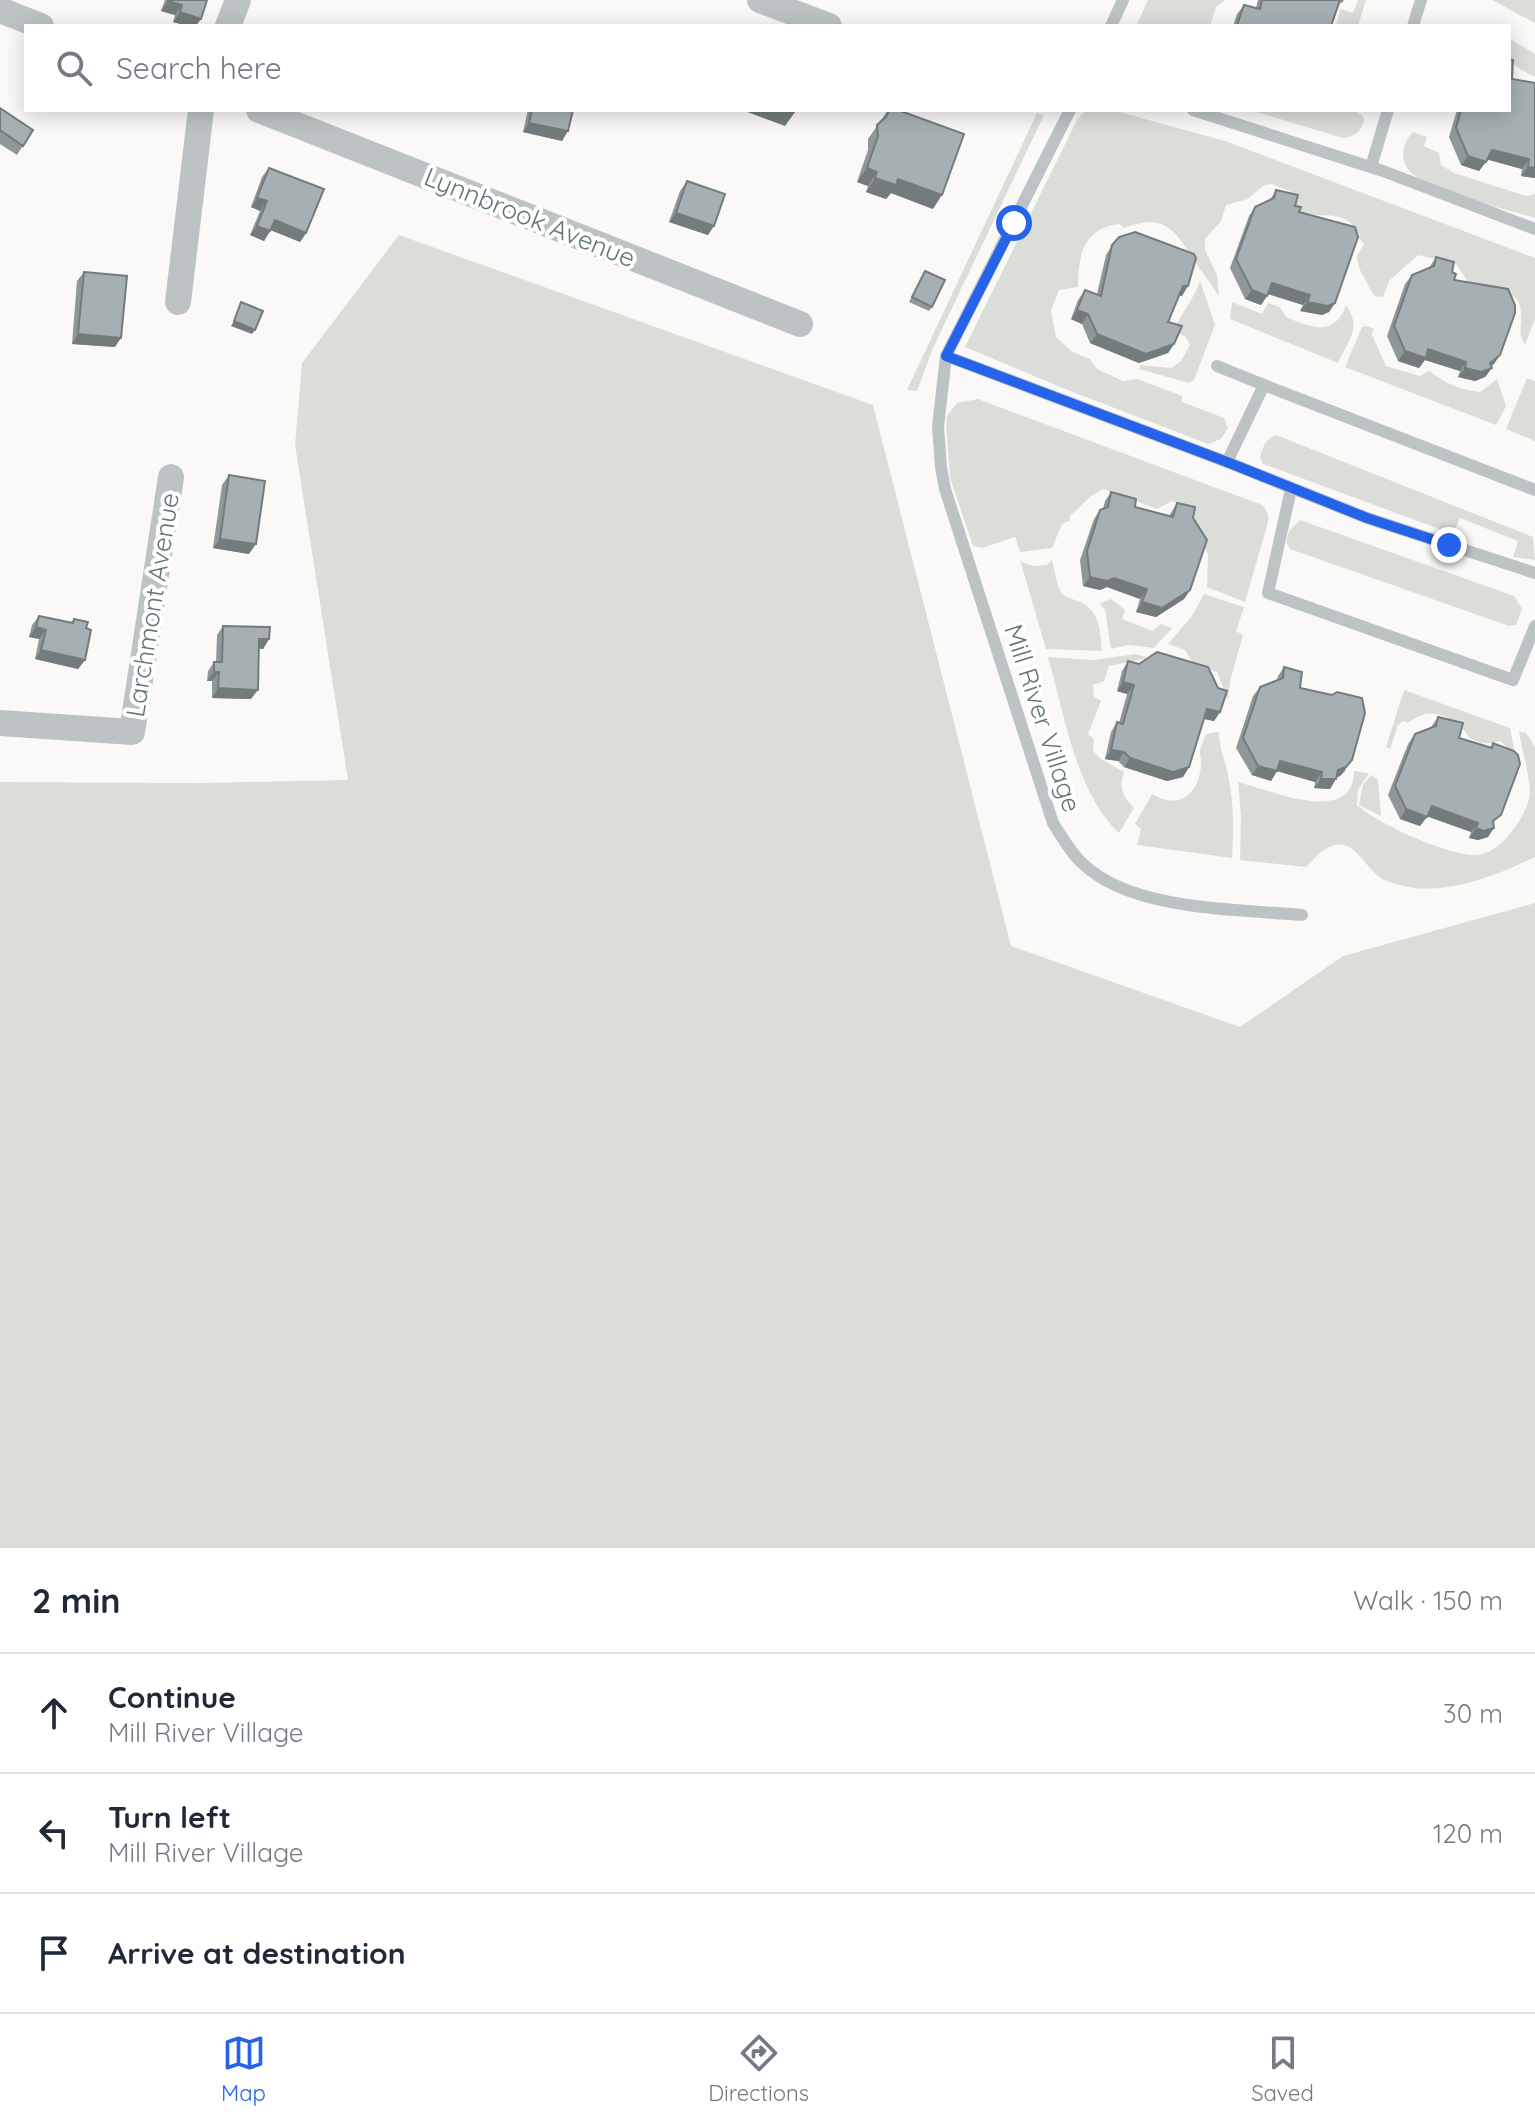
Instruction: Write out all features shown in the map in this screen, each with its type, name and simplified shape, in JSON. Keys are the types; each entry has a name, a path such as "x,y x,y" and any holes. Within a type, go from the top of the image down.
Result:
{"street":[{"path":"229,24 238,0"},
{"path":"760,0 824,24"},
{"path":"0,10 36,24"},
{"path":"178,302 201,112"},
{"name":"Lynnbrook Avenue","path":"264,112 800,324"},
{"name":"Larchmont Avenue","path":"0,723 132,732 171,477"}],"lane":[{"path":"1112,24 1123,0"},
{"path":"1414,24 1421,0"},
{"name":"Mill River Village","path":"1069,112 946,356 938,427 945,489 1058,830 1082,864 1123,888 1183,903 1302,915"},
{"path":"1199,112 1371,167 1535,229"},
{"path":"1371,167 1387,112"},
{"path":"946,356 1367,518 1535,573"},
{"path":"1217,366 1535,490"},
{"path":"1227,462 1264,385"},
{"path":"1268,593 1291,489"},
{"path":"1254,589 1519,682 1535,626"}],"shaded area":[{"path":"1148,0 1225,0 1216,7 1211,24 1137,24"},
{"path":"1358,0 1366,0 1359,24 1336,24 1340,9 1353,13"},
{"path":"1492,0 1535,0 1535,23"},
{"path":"1511,39 1535,54 1535,77 1521,70 1513,63"},
{"path":"1085,112 1119,112 1225,141 1535,258 1535,319 1525,345 1520,333 1520,305 1516,298 1503,290 1470,285 1456,264 1418,255 1389,281 1383,297 1374,296 1359,268 1357,256 1364,244 1352,230 1354,227 1340,217 1313,215 1294,209 1297,199 1294,193 1272,184 1264,185 1248,199 1226,205 1221,221 1205,239 1205,250 1217,275 1219,297 1180,239 1166,226 1149,222 1124,228 1119,224 1097,231 1090,238 1081,254 1078,287 1059,290 1051,311 1056,337 1071,351 1090,359 1097,369 1123,381 1137,379 1182,396 1182,402 1224,418 1228,428 1221,439 1208,444 965,347 1078,118"},
{"path":"1257,112 1356,112 1363,116 1361,128 1343,138"},
{"path":"1037,113 1044,115 933,348 917,391 907,390"},
{"path":"1413,132 1427,137 1424,146 1439,153 1441,165 1454,173 1526,196 1535,194 1535,218 1455,194 1415,176 1406,166 1403,154"},
{"path":"399,235 873,405 1011,946 1240,1027 1343,956 1535,903 1535,1548 0,1548 0,782 348,780 295,445 302,363"},
{"path":"1200,281 1215,325 1194,380 1189,383 1139,369 1140,365 1171,368 1181,361 1190,345 1186,337 1174,331"},
{"path":"1232,302 1262,314 1268,303 1280,307 1286,317 1321,327 1335,322 1346,305 1353,320 1352,334 1338,363 1230,319"},
{"path":"1362,327 1374,329 1372,335 1386,366 1420,376 1429,371 1453,385 1480,392 1497,379 1506,406 1496,425 1345,367"},
{"path":"1527,378 1535,381 1535,441 1506,429"},
{"path":"978,399 1262,505 1267,512 1268,523 1245,602 1207,587 1208,554 1190,508 1172,501 1157,509 1103,489 1070,516 1070,521 1062,524 1052,548 1020,552 1015,537 982,548 973,546 950,478 946,425 947,416 957,403"},
{"path":"1276,435 1533,537 1535,560 1513,557 1518,541 1460,518 1453,534 1263,464 1260,458 1263,447"},
{"path":"1300,520 1514,596 1522,609 1516,625 1509,626 1290,549 1286,542 1289,531"},
{"path":"1020,560 1036,566 1047,565 1052,560 1062,594 1085,605 1095,615 1102,651 1046,649"},
{"path":"1204,594 1244,607 1236,631 1243,635 1228,700 1217,672 1193,663 1185,650 1168,644 1192,616"},
{"path":"1111,599 1125,610 1122,619 1153,631 1161,624 1172,628 1154,648 1129,645 1111,649 1105,610 1100,603"},
{"path":"1136,654 1148,658 1109,666 1104,681 1093,685 1094,697 1101,701 1088,734 1094,739 1093,751 1124,772 1123,792 1134,808 1119,833 1104,816 1082,774 1048,657 1093,660"},
{"path":"1404,690 1510,728 1519,776 1506,746 1500,741 1480,743 1469,738 1457,723 1438,715 1425,714 1407,723 1403,721 1398,725 1390,749 1386,747"},
{"path":"1519,731 1526,733 1535,747 1535,857 1507,870 1461,884 1430,889 1384,880 1357,853 1343,845 1324,850 1306,867 1240,860 1238,782 1288,797 1325,801 1340,797 1350,788 1354,771 1369,773 1358,790 1357,805 1367,813 1417,839 1455,852 1471,855 1491,851 1512,832 1529,799"},
{"path":"1219,732 1231,796 1232,858 1137,845 1141,829 1135,824 1152,794 1171,800 1186,797 1199,776 1200,751 1206,734"},
{"path":"1371,775 1378,780 1381,816 1359,805 1363,785"}],"building":[{"path":"168,0 207,0 201,19 180,12 182,5"},
{"path":"1262,0 1340,0 1332,24 1237,24 1244,5 1260,9"},
{"path":"1511,60 1512,79 1535,83 1535,168 1528,167 1529,159 1492,150 1486,162 1468,156 1456,128 1460,112 1511,112"},
{"path":"0,108 33,130 23,146 0,130"},
{"path":"532,112 573,112 568,131 529,123"},
{"path":"888,112 904,112 964,134 942,195 898,179 896,185 875,178 877,172 867,168 878,136 877,125"},
{"path":"269,168 324,189 306,233 275,220 270,231 257,226 267,201 257,198"},
{"path":"687,181 725,194 714,226 676,213"},
{"path":"1276,190 1298,195 1295,206 1301,207 1299,212 1355,227 1358,237 1335,303 1328,306 1307,302 1310,295 1272,283 1267,296 1252,290 1236,259 1255,207 1274,198"},
{"path":"1135,232 1194,254 1196,258 1188,286 1183,286 1168,322 1182,326 1174,344 1146,354 1097,334 1088,314 1077,310 1085,290 1101,296 1112,245 1119,237"},
{"path":"1436,257 1454,262 1454,280 1508,289 1515,313 1500,355 1490,363 1492,368 1481,372 1465,368 1466,362 1428,349 1426,358 1405,351 1394,326 1412,275 1434,266"},
{"path":"925,271 945,280 932,307 912,297"},
{"path":"84,272 127,276 121,338 78,334"},
{"path":"241,302 263,311 255,330 234,321"},
{"path":"229,475 265,481 256,544 220,539"},
{"path":"1111,492 1136,499 1135,507 1173,517 1177,503 1195,507 1193,518 1207,540 1190,590 1162,608 1142,602 1147,589 1114,578 1107,581 1090,577 1087,551 1100,510 1108,507"},
{"path":"39,616 73,623 74,619 88,622 86,628 91,630 85,660 41,650 46,630 36,627"},
{"path":"223,626 270,627 269,639 259,639 258,690 218,688 219,672 214,672 214,662 222,662"},
{"path":"1157,652 1208,667 1218,688 1227,691 1220,712 1207,709 1189,767 1173,772 1130,758 1124,752 1111,750 1117,722 1123,724 1134,685 1123,682 1128,661 1139,664"},
{"path":"1284,667 1302,672 1300,688 1362,698 1365,713 1352,760 1338,770 1336,779 1321,779 1322,772 1280,761 1277,771 1258,766 1243,738 1260,687 1283,678"},
{"path":"1438,717 1463,723 1459,738 1492,748 1493,743 1518,755 1520,764 1501,815 1493,821 1494,828 1484,831 1476,828 1478,823 1432,806 1427,817 1406,809 1395,786 1415,734 1436,726"}],"route":[{"path":"1014,223 946,356 1367,518 1449,545"}]}
